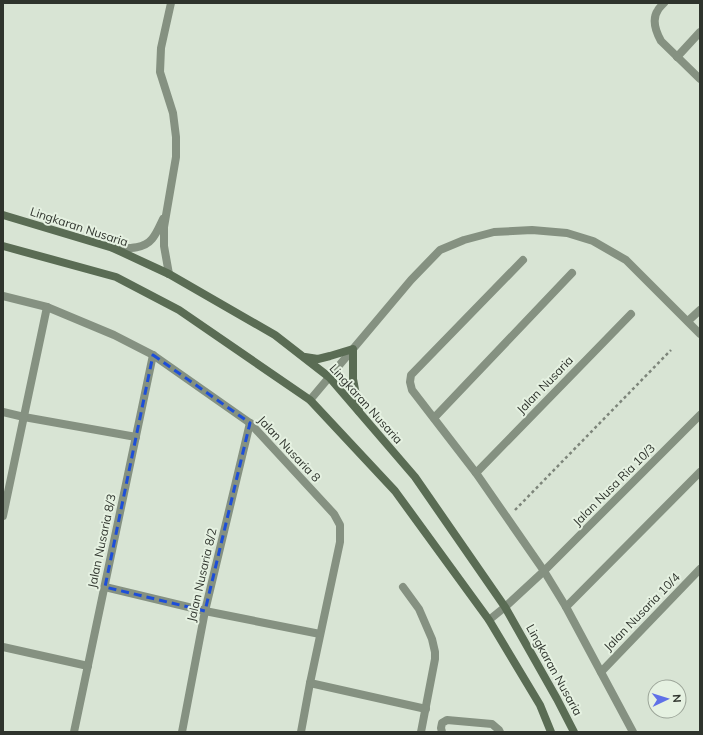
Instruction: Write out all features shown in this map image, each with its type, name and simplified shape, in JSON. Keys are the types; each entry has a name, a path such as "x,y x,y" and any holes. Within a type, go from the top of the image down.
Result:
{"main road":[{"name":"Lingkaran Nusaria","path":"3,214 112,248 169,274 275,335 329,377 415,477 505,607 574,732"},
{"path":"3,246 116,277 179,310 310,400 395,491 489,620 540,705 552,732"},
{"path":"304,357 318,359 353,349 353,379 359,412"}],"street":[{"path":"169,274 164,246 164,227 176,157 176,137 173,113 160,72 161,48 171,3"},
{"path":"664,3 657,11 655,17 656,33 661,41 700,79"},
{"path":"677,57 700,32"},
{"path":"112,248 134,248 145,244 152,239 166,213"},
{"path":"310,400 411,280 440,250 464,240 494,232 532,230 567,233 593,241 626,260 700,334"},
{"path":"523,260 412,375 410,382 412,390 476,473 544,571 566,606 632,732"},
{"path":"434,418 572,272"},
{"name":"Jalan Nusaria 8","path":"3,296 47,307 114,335 153,355 250,424 334,514 340,525 340,542 301,732"},
{"path":"3,516 47,307"},
{"path":"688,321 700,310"},
{"name":"Jalan Nusaria","path":"476,473 631,314"},
{"name":"Jalan Nusaria 8/3","path":"74,732 153,355"},
{"path":"3,412 136,437"},
{"name":"Jalan Nusa Ria 10/3","path":"489,620 544,571 700,415"},
{"name":"Jalan Nusaria 8/2","path":"182,732 205,611 250,424"},
{"path":"566,606 700,472"},
{"name":"Jalan Nusaria 10/4","path":"600,672 700,569"},
{"path":"105,587 205,611 320,634"},
{"path":"403,587 420,609 432,639 435,652 435,659 421,732"},
{"path":"3,647 88,666"},
{"path":"310,683 426,709"},
{"path":"442,732 442,723 447,720 492,724 500,730 500,732"}],"path":[{"path":"507,518 671,350"}],"highlighted area":[{"path":"153,355 250,423 205,611 105,587"}]}
